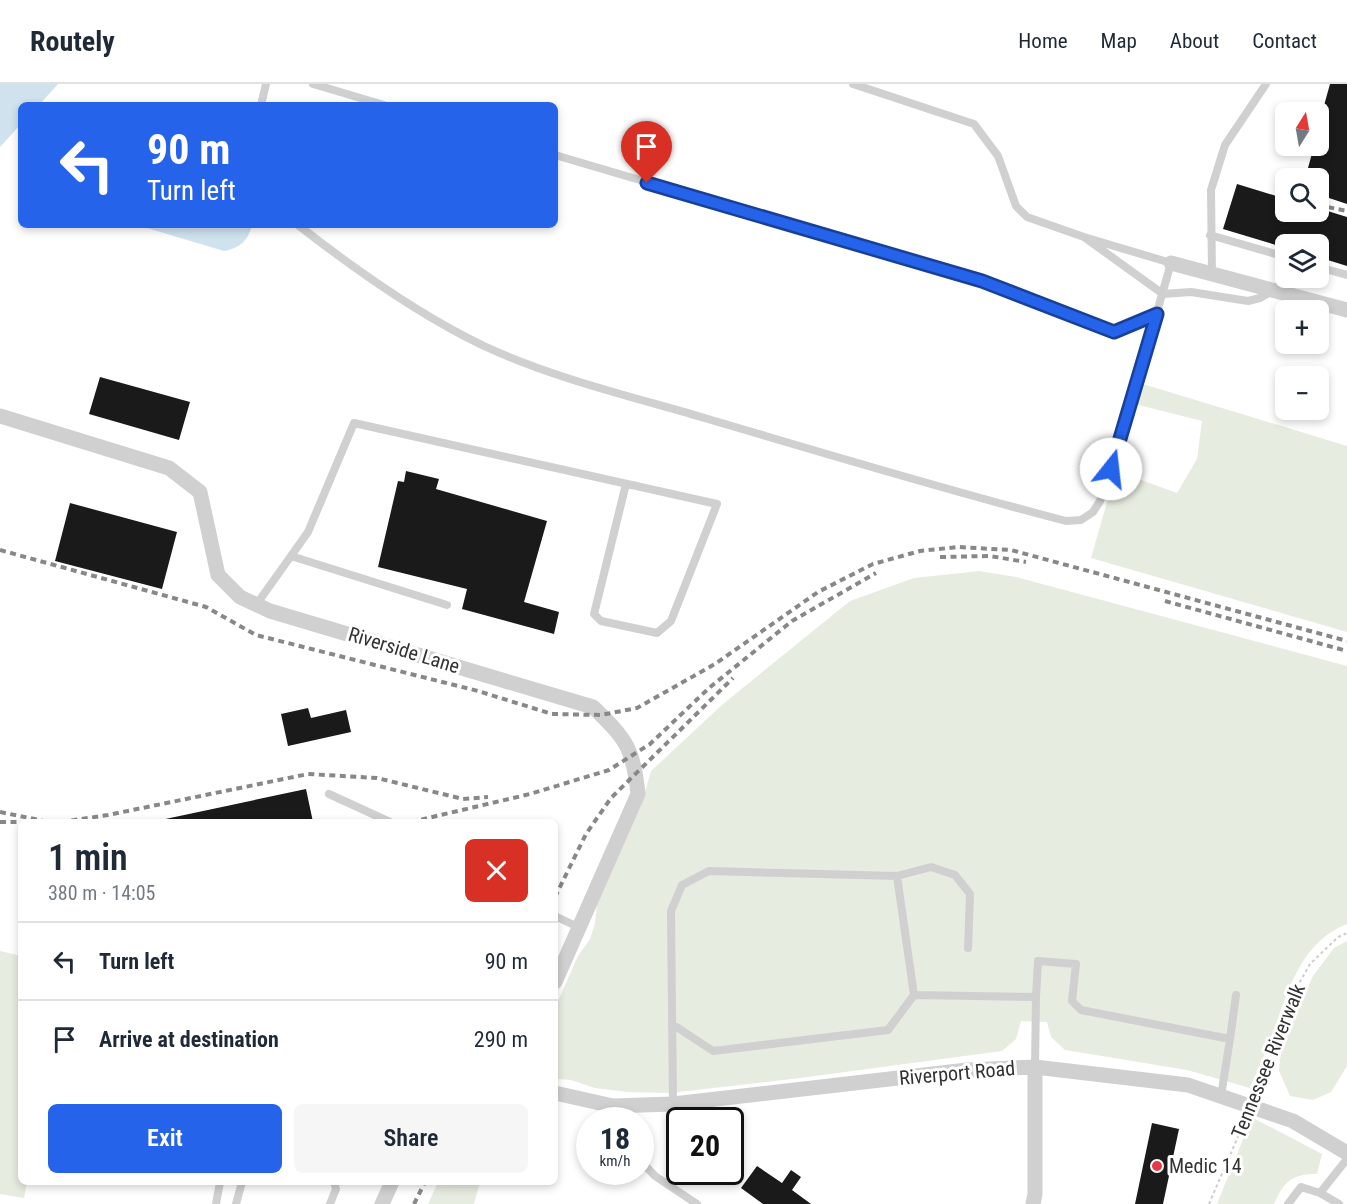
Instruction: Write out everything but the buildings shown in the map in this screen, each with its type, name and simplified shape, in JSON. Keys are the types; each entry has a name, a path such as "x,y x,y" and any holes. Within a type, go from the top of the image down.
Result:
{"street":[{"path":"1171,263 1347,310"},
{"name":"Riverside Lane","path":"0,416 169,468 200,492 218,575 240,597 270,611 593,707 602,715 626,740 635,772 638,794 558,975"},
{"path":"1033,1204 1035,1194 1035,1067"},
{"name":"Riverport Road","path":"654,1107 967,1070 1035,1067 1188,1085 1293,1121 1347,1153"},
{"name":"Riverport Road","path":"558,1093 598,1107"},
{"path":"382,1204 391,1185"}],"lane":[{"path":"262,102 266,84"},
{"path":"313,84 374,102"},
{"path":"302,228 350,264 426,313 511,358 582,382 926,484 1066,521 1081,520 1093,512 1100,501 1171,263 1027,217 1016,206 998,156 974,124 853,84"},
{"path":"1212,274 1211,190 1225,145 1266,84"},
{"path":"558,156 982,281 1114,332 1157,314"},
{"path":"1210,235 1275,254"},
{"path":"1084,237 1162,294 1191,292 1248,301 1260,298 1273,290"},
{"path":"1329,270 1347,275"},
{"path":"256,604 308,532 354,423 717,504 671,621 657,633 601,621 594,614 626,484"},
{"path":"291,556 447,605"},
{"path":"329,794 383,819"},
{"path":"673,1104 671,911 682,885 709,870 897,876 931,867 955,875 970,894 968,948"},
{"path":"672,1024 713,1051 888,1030 914,995 897,876"},
{"path":"558,917 578,927"},
{"path":"1035,1067 1038,962 1076,964 1072,1001 1080,1010 1230,1039"},
{"path":"914,995 1036,997"},
{"path":"1221,1096 1236,995"},
{"path":"1320,1193 1347,1159"},
{"path":"654,1175 697,1204"},
{"path":"216,1204 219,1185"},
{"path":"236,1204 241,1185"},
{"path":"333,1203 335,1185"},
{"path":"1288,1204 1301,1187 1320,1193 1339,1204"}],"path":[{"name":"Tennessee Riverwalk","path":"1209,1204 1252,1106 1296,989 1310,964 1338,937 1347,933"}],"shaded area":[{"path":"1143,384 1347,446 1347,632 1091,558 1116,471 1177,493 1197,459 1202,421 1135,404"},
{"path":"979,571 1016,577 1347,666 1347,924 1319,942 1300,967 1292,981 1250,1088 1187,1070 1065,1050 1051,1037 1047,1022 1021,1021 1016,1039 1002,1051 800,1078 670,1093 627,1092 595,1088 571,1080 558,1079 558,1001 578,956 590,939 597,904 641,806 651,771 723,704 850,601 914,578"},
{"path":"1347,941 1347,1066 1331,1092 1313,1100 1290,1096 1279,1071 1281,1049 1313,976 1334,948"},
{"path":"0,951 18,955 18,1185 26,1185 24,1198 0,1194"},
{"path":"1255,1119 1322,1154 1317,1174 1301,1175 1290,1180 1281,1190 1274,1204 1217,1204 1248,1127"},
{"path":"437,1185 479,1185 474,1204 428,1204"}],"water":[{"path":"0,84 58,84 42,102 18,102 18,127 0,147"},
{"path":"147,228 251,228 242,243 224,251"}],"railway":[{"path":"1329,207 1347,211"},
{"path":"0,550 206,607 256,635 478,691 552,714 601,715 637,708 715,664 818,592 873,564 920,551 958,547 1011,550 1347,641"},
{"path":"940,557 990,556 1026,562"},
{"path":"424,819 530,794 609,770 650,744 709,688 792,621 876,573"},
{"path":"1165,601 1347,651"},
{"path":"558,891 586,834 611,798 733,678"},
{"path":"81,819 308,774 377,778 463,799 488,797"},
{"path":"0,812 34,819"},
{"path":"0,822 18,822"},
{"path":"414,1204 424,1185"}],"place":[{"name":"Medic 14","path":"1157,1166"}],"route":[{"path":"647,183 982,281 1114,332 1157,314 1111,469"}]}
